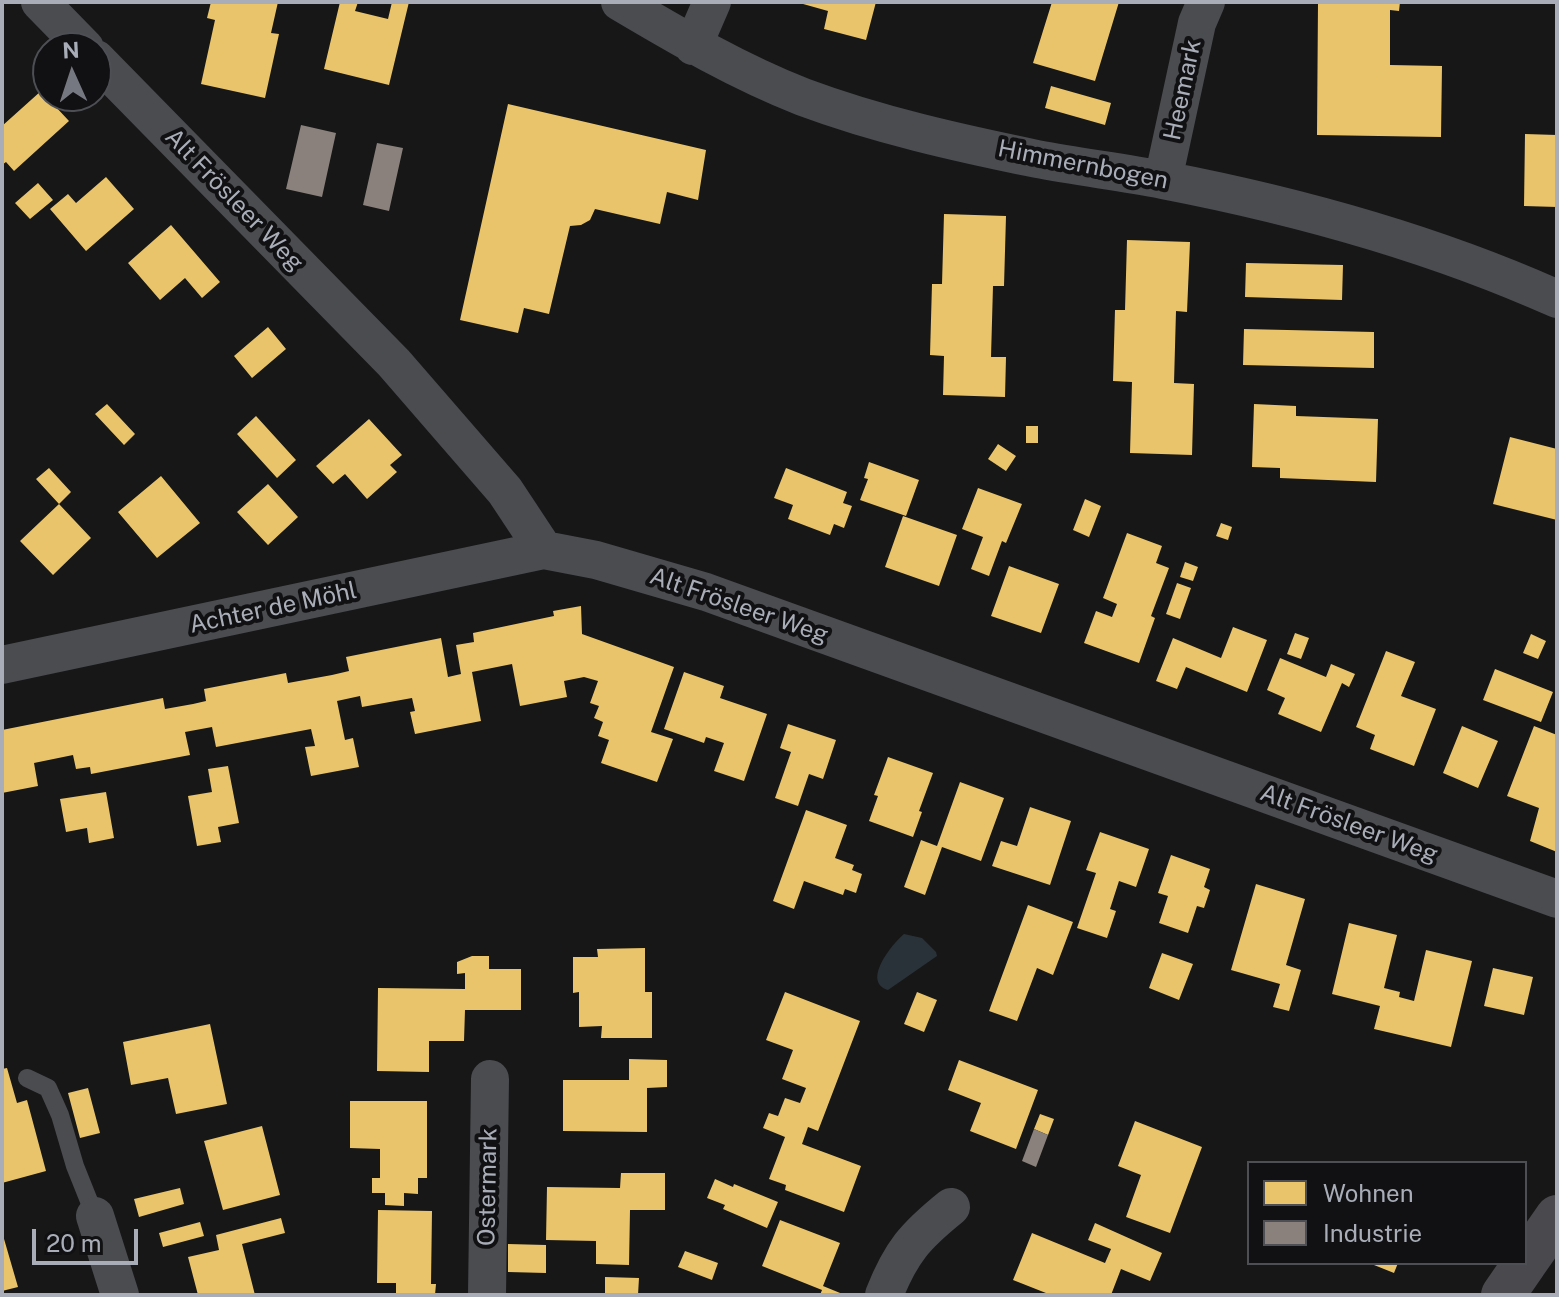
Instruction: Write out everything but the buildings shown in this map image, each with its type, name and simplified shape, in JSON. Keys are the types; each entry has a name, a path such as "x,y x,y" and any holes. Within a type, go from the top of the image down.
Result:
{"street":[{"path":"40,2 69,32"},
{"name":"Himmernbogen","path":"620,2 693,46 803,97 905,129 1038,159 1163,180 1372,230 1500,274 1557,299"},
{"path":"693,46 712,2"},
{"name":"Heemark","path":"1163,180 1197,23 1206,2"},
{"name":"Alt Frösleer Weg","path":"112,75 394,363 505,491 544,550 596,560 706,592 1557,899"},
{"name":"Achter de Möhl","path":"2,665 544,550"},
{"name":"Ostermark","path":"487,1295 490,1079"},
{"path":"884,1295 895,1266 917,1234 951,1207"},
{"path":"95,1216 120,1295"},
{"path":"1527,1260 1557,1217"},
{"path":"1503,1295 1524,1265"}],"lane":[{"path":"27,1078 48,1088 95,1216"}],"shaded area":[{"path":"904,934 922,938 937,956 888,990 880,986 878,971 887,954"}]}
